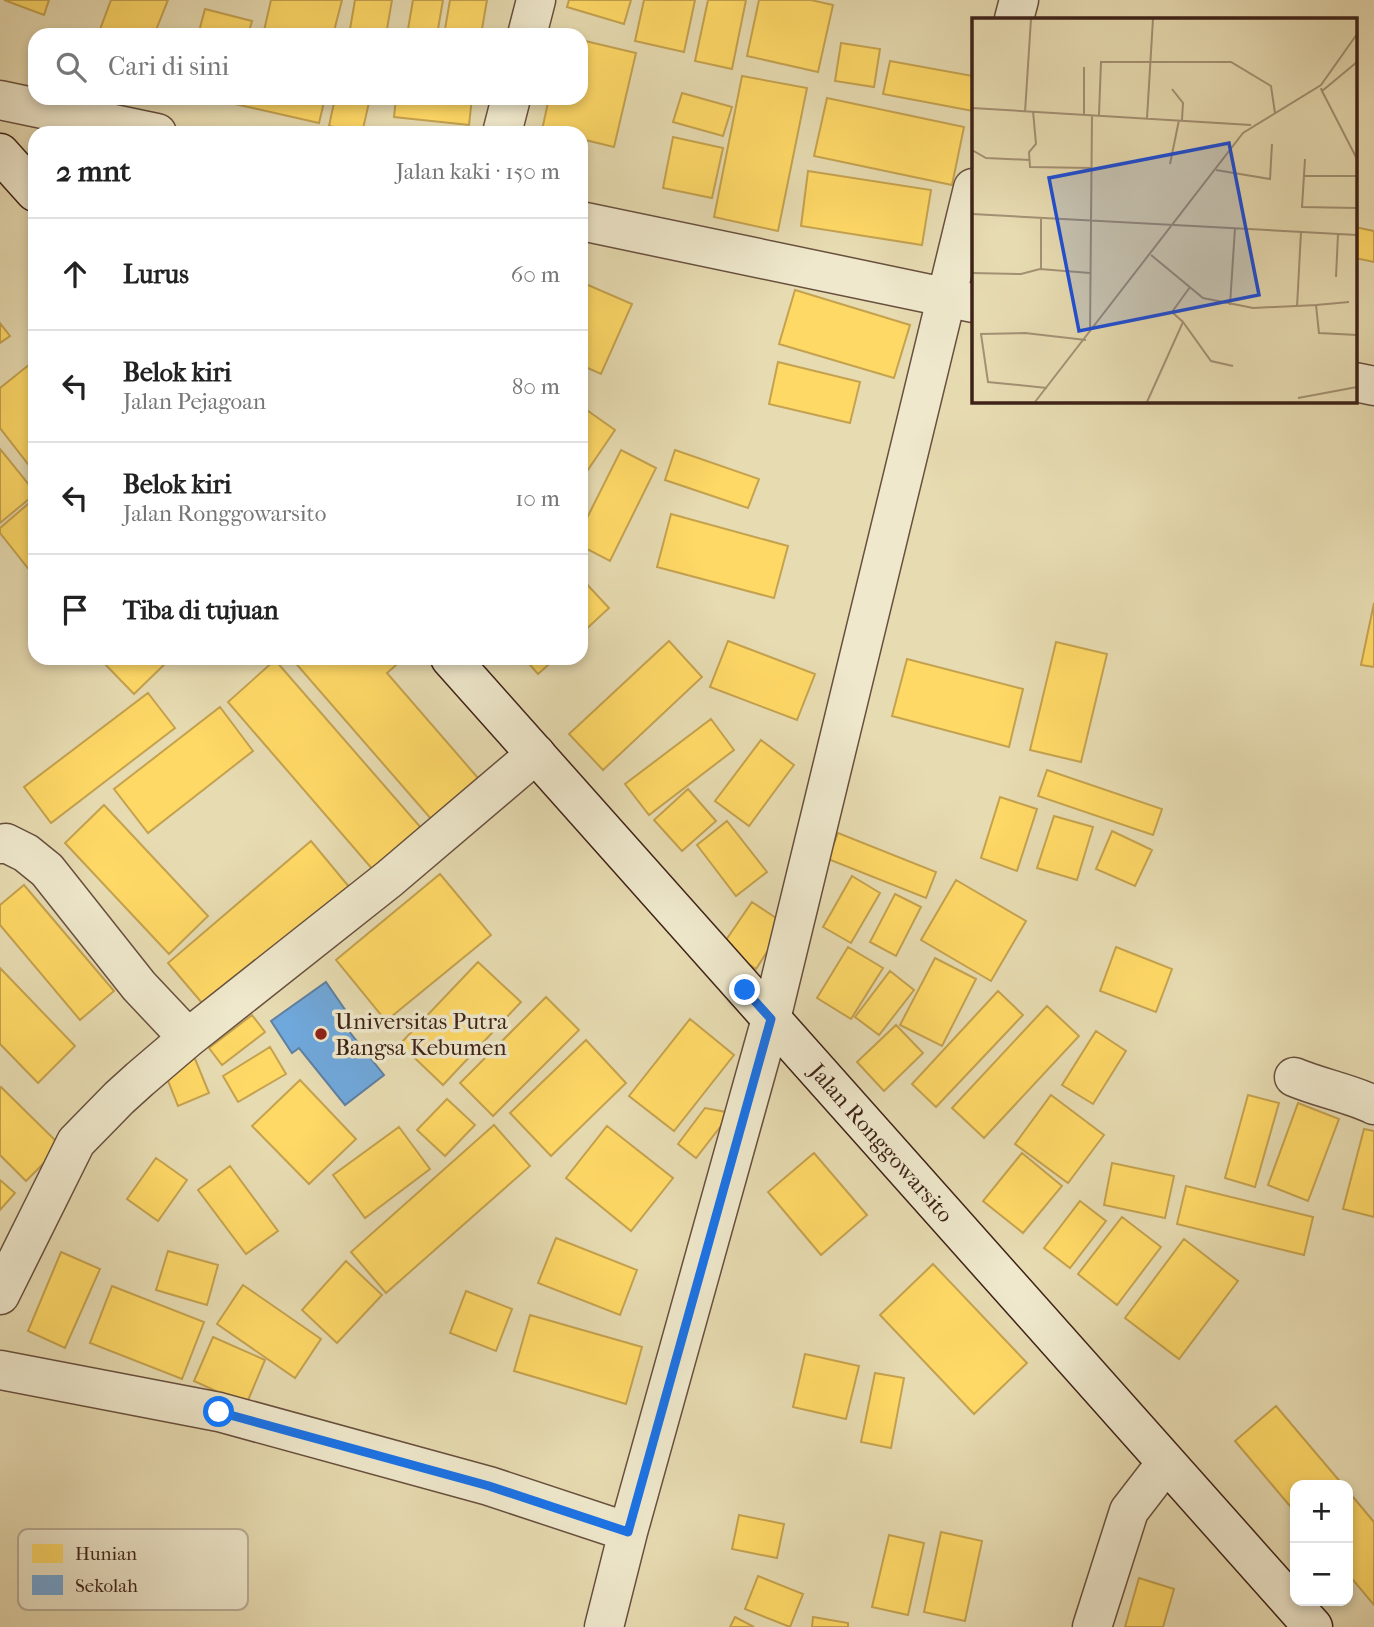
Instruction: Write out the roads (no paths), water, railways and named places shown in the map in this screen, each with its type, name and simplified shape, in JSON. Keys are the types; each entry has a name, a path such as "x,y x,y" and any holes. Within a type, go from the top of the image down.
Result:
{"street":[{"path":"529,28 536,0"},
{"path":"1014,18 1018,0"},
{"path":"0,100 124,126"},
{"path":"504,126 509,105"},
{"path":"0,153 28,184"},
{"path":"604,1627 771,1019 960,301 972,197"},
{"path":"588,222 960,301"},
{"path":"1356,382 1374,386"},
{"name":"Jalan Ronggowarsito","path":"456,665 1313,1627"},
{"path":"0,1295 76,1142 140,1079 188,1038 388,879 536,754"},
{"path":"0,844 6,843 26,853 47,870 139,986 188,1038"},
{"path":"1294,1077 1374,1105"},
{"path":"0,1370 219,1412 489,1486 628,1532"},
{"path":"1091,1627 1129,1511 1166,1463"}],"place":[{"name":"Universitas Putra Bangsa Kebumen","path":"321,1034"}]}
